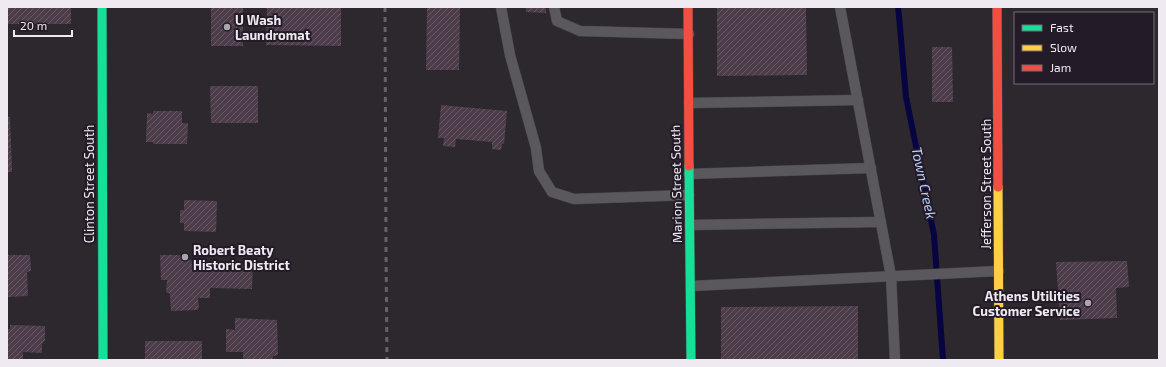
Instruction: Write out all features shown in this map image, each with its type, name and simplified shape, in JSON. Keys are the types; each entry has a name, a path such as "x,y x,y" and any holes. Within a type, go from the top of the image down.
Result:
{"street":[{"name":"Clinton Street South","path":"102,7 104,360"},
{"name":"Marion Street South","path":"688,7 692,360"},
{"name":"Jefferson Street South","path":"997,7 999,360"}],"lane":[{"path":"500,7 510,55 536,148 539,171 552,192 574,199 689,195"},
{"path":"554,7 558,21 580,31 688,34"},
{"path":"840,7 891,276 894,360"},
{"path":"689,103 858,100"},
{"path":"689,174 870,168"},
{"path":"690,226 881,222"},
{"path":"691,286 999,271"}],"building":[{"path":"7,7 71,7 71,24 7,24"},
{"name":"U Wash Laundromat","path":"211,7 243,7 243,46 211,46"},
{"path":"267,7 341,7 341,46 266,45"},
{"path":"427,7 460,7 459,70 426,70"},
{"path":"526,7 546,7 546,13 526,12"},
{"path":"717,7 806,7 807,75 717,76"},
{"path":"932,47 952,47 953,102 932,102"},
{"path":"210,86 258,86 258,123 211,123"},
{"path":"441,105 507,111 504,144 502,144 501,150 492,149 492,142 456,139 455,147 443,146 444,138 438,138"},
{"path":"153,111 182,111 182,123 188,123 187,144 153,144 153,142 146,142 147,113 153,114"},
{"path":"7,117 10,117 12,172 7,172"},
{"path":"184,200 217,201 216,232 184,231 184,223 180,223 180,210 184,210"},
{"path":"7,255 30,255 31,271 27,272 28,296 8,297"},
{"path":"160,255 181,255 183,260 205,261 205,265 253,264 252,289 210,288 210,298 198,298 199,308 197,310 171,311 170,294 166,292 167,280 161,280"},
{"name":"Athens Utilities Customer Service","path":"1127,261 1129,287 1116,288 1117,318 1060,320 1056,262"},
{"path":"858,306 858,360 721,360 721,307"},
{"path":"235,318 277,320 278,355 273,356 272,360 243,360 243,352 226,352 226,329 235,330"},
{"path":"10,325 45,326 45,340 42,344 42,353 23,352 23,360 7,360 7,329 10,329"},
{"path":"145,341 202,341 202,360 145,360"}],"waterway":[{"name":"Town Creek","path":"898,7 906,97 934,235 943,360"}],"railway":[{"path":"385,7 387,360"}],"traffic: fast":[{"path":"102,7 103,360"},
{"path":"689,166 691,360"}],"traffic: slow":[{"path":"998,187 999,360"}],"traffic: jam":[{"path":"688,7 689,166"},
{"path":"997,7 998,187"}],"place":[{"name":"U Wash Laundromat","path":"227,27"},
{"name":"Robert Beaty Historic District","path":"185,257"},
{"name":"Athens Utilities Customer Service","path":"1088,303"}]}
